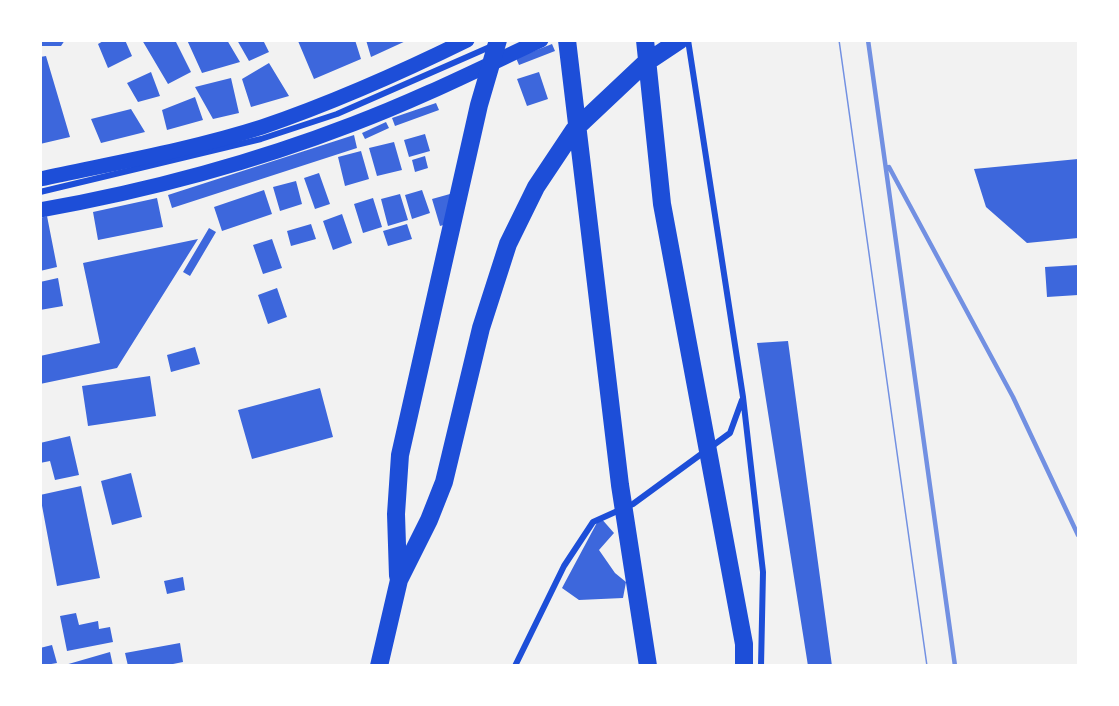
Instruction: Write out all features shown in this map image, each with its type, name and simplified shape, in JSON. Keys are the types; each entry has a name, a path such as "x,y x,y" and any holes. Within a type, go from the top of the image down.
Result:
{"highway":[{"path":"399,580 396,514 400,455 479,105 498,40"},
{"path":"567,40 620,485 648,666"},
{"path":"645,40 662,204 749,666"},
{"path":"379,666 399,580 429,520 444,482 481,328 508,244 536,188 574,130 644,64 680,40"},
{"path":"744,644 744,666"}],"main road":[{"path":"40,179 209,142 262,127 399,74 467,40"},
{"path":"40,210 122,195 246,161 354,124 541,40"}],"street":[{"path":"40,192 261,139 337,114 503,40"},
{"path":"688,40 743,397 763,572 761,666"},
{"path":"515,666 564,566 593,522 633,504 730,433 743,397"}],"building":[{"path":"40,40 65,40 61,46 40,46"},
{"path":"105,40 125,40 132,56 108,68 98,44"},
{"path":"142,40 175,40 191,72 168,84"},
{"path":"187,40 227,40 240,62 202,73"},
{"path":"237,40 263,40 269,52 249,61"},
{"path":"355,40 361,59 314,79 298,41"},
{"path":"366,40 408,40 371,57"},
{"path":"552,44 555,51 519,65 516,58"},
{"path":"46,56 70,137 40,144 40,57"},
{"path":"269,63 289,96 251,107 242,79"},
{"path":"151,72 160,96 138,102 127,83"},
{"path":"539,72 548,99 527,106 517,79"},
{"path":"231,78 239,113 213,119 195,87"},
{"path":"195,97 203,120 167,130 162,110"},
{"path":"436,103 439,110 395,126 392,118"},
{"path":"131,109 145,132 101,143 91,119"},
{"path":"386,122 389,128 365,139 362,133"},
{"path":"425,134 430,151 409,157 404,140"},
{"path":"354,135 357,148 172,208 168,195"},
{"path":"394,142 402,170 377,176 369,148"},
{"path":"361,151 369,179 345,186 338,157"},
{"path":"425,156 428,168 415,172 412,160"},
{"path":"1078,159 1078,238 1027,243 986,207 974,169"},
{"path":"319,173 330,204 315,209 304,178"},
{"path":"296,181 302,204 280,211 273,187"},
{"path":"264,190 272,214 222,231 214,207"},
{"path":"422,190 430,213 412,219 405,195"},
{"path":"400,194 408,220 388,226 381,199"},
{"path":"450,194 457,221 440,226 432,199"},
{"path":"157,198 163,227 98,240 93,212"},
{"path":"373,198 382,227 363,233 354,204"},
{"path":"342,214 352,243 333,250 323,221"},
{"path":"47,216 57,267 40,271 40,218"},
{"path":"311,224 316,239 291,246 287,231"},
{"path":"407,224 412,239 388,246 383,231"},
{"path":"209,228 216,232 190,276 183,272"},
{"path":"198,239 117,368 40,384 40,356 100,343 83,263"},
{"path":"272,239 282,268 263,274 253,245"},
{"path":"1078,265 1078,295 1047,297 1045,267"},
{"path":"58,278 63,306 40,310 40,282"},
{"path":"277,288 287,317 268,324 258,295"},
{"path":"788,341 832,666 808,666 757,343"},
{"path":"195,347 200,364 171,372 167,355"},
{"path":"150,376 156,416 88,426 82,386"},
{"path":"320,388 333,437 252,459 238,410"},
{"path":"70,436 79,475 55,480 50,461 40,463 40,443"},
{"path":"131,473 142,517 112,525 101,481"},
{"path":"81,486 100,578 57,586 40,495"},
{"path":"600,517 614,533 599,550 615,573 626,582 623,598 579,600 562,588"},
{"path":"183,577 185,590 167,594 164,581"},
{"path":"76,613 79,625 98,621 99,629 110,627 113,642 67,651 60,616"},
{"path":"180,643 183,662 163,666 128,666 125,653"},
{"path":"52,645 57,663 40,666 40,648"},
{"path":"110,652 113,666 65,666 65,665"}],"tram line":[{"path":"839,40 927,666"}],"railway":[{"path":"868,40 955,666"},
{"path":"889,167 1013,397 1078,535"}]}
